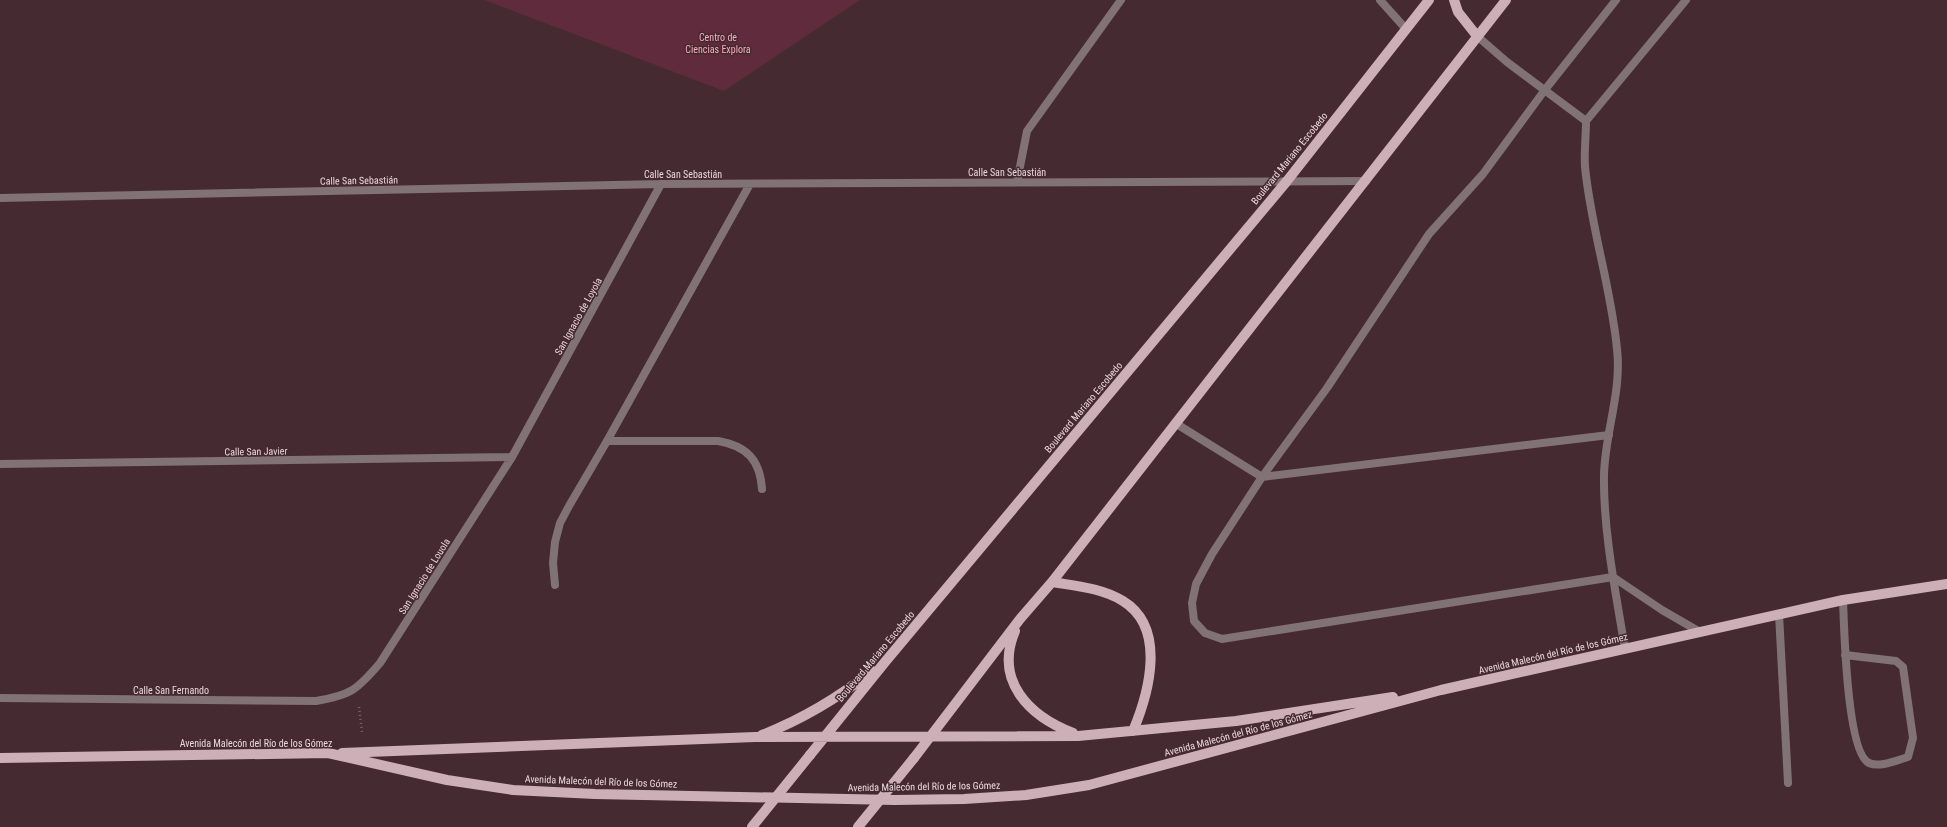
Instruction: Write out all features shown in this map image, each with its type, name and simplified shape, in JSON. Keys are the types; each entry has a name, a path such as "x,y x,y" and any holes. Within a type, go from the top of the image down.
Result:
{"main road":[{"name":"Boulevard Mariano Escobedo","path":"752,827 885,662 1288,181 1429,0"},
{"path":"1454,0 1458,12 1477,36"},
{"path":"858,827 914,758 1020,619 1052,582 1506,0"},
{"path":"1052,582 1081,587 1110,595 1133,608 1142,619 1151,652 1151,672 1146,695 1133,731"},
{"name":"Avenida Malecón del Río de los Gómez","path":"0,758 328,753 447,780 513,790 603,794 887,800 964,799 1026,795 1089,785 1441,690 1844,600 1947,584"},
{"path":"1020,619 1009,650 1012,678 1018,692 1026,704 1037,714 1060,728 1078,736"},
{"path":"755,737 801,718 823,706 845,692 885,662"},
{"path":"328,753 755,737 1078,736 1236,721 1441,690"}],"street":[{"path":"1017,182 1027,131 1121,0"},
{"path":"1380,0 1406,29"},
{"path":"1616,0 1544,90 1483,174 1429,234 1327,388 1262,477 1212,554 1196,584 1192,603 1194,621 1205,633 1222,639 1613,577 1662,610 1700,632"},
{"path":"1625,649 1613,577 1604,483 1605,458 1618,382 1617,350 1585,165 1586,121 1686,0"},
{"path":"1477,36 1544,90 1586,121"},
{"name":"Calle San Sebastián","path":"0,198 662,184 1366,181"},
{"name":"San Ignacio de Loyola","path":"512,457 662,184"},
{"path":"555,584 553,563 555,542 560,523 568,506 607,441 750,184"},
{"path":"1175,423 1262,477 1609,435"},
{"path":"607,441 718,441 730,443 742,449 752,457 758,467 762,489"},
{"name":"Calle San Javier","path":"0,464 512,457"},
{"name":"San Ignacio de Louola","path":"342,696 363,683 380,663 512,457"},
{"path":"1844,600 1845,655 1856,741 1862,756 1869,763 1879,765 1908,757 1914,738 1903,667 1896,660 1845,655"},
{"path":"1779,614 1788,783"},
{"name":"Calle San Fernando","path":"0,698 316,701 342,696"}],"path":[{"path":"357,687 364,752"}],"green space":[{"name":"Centro de Ciencias Explora","path":"484,0 860,0 724,91"}]}
